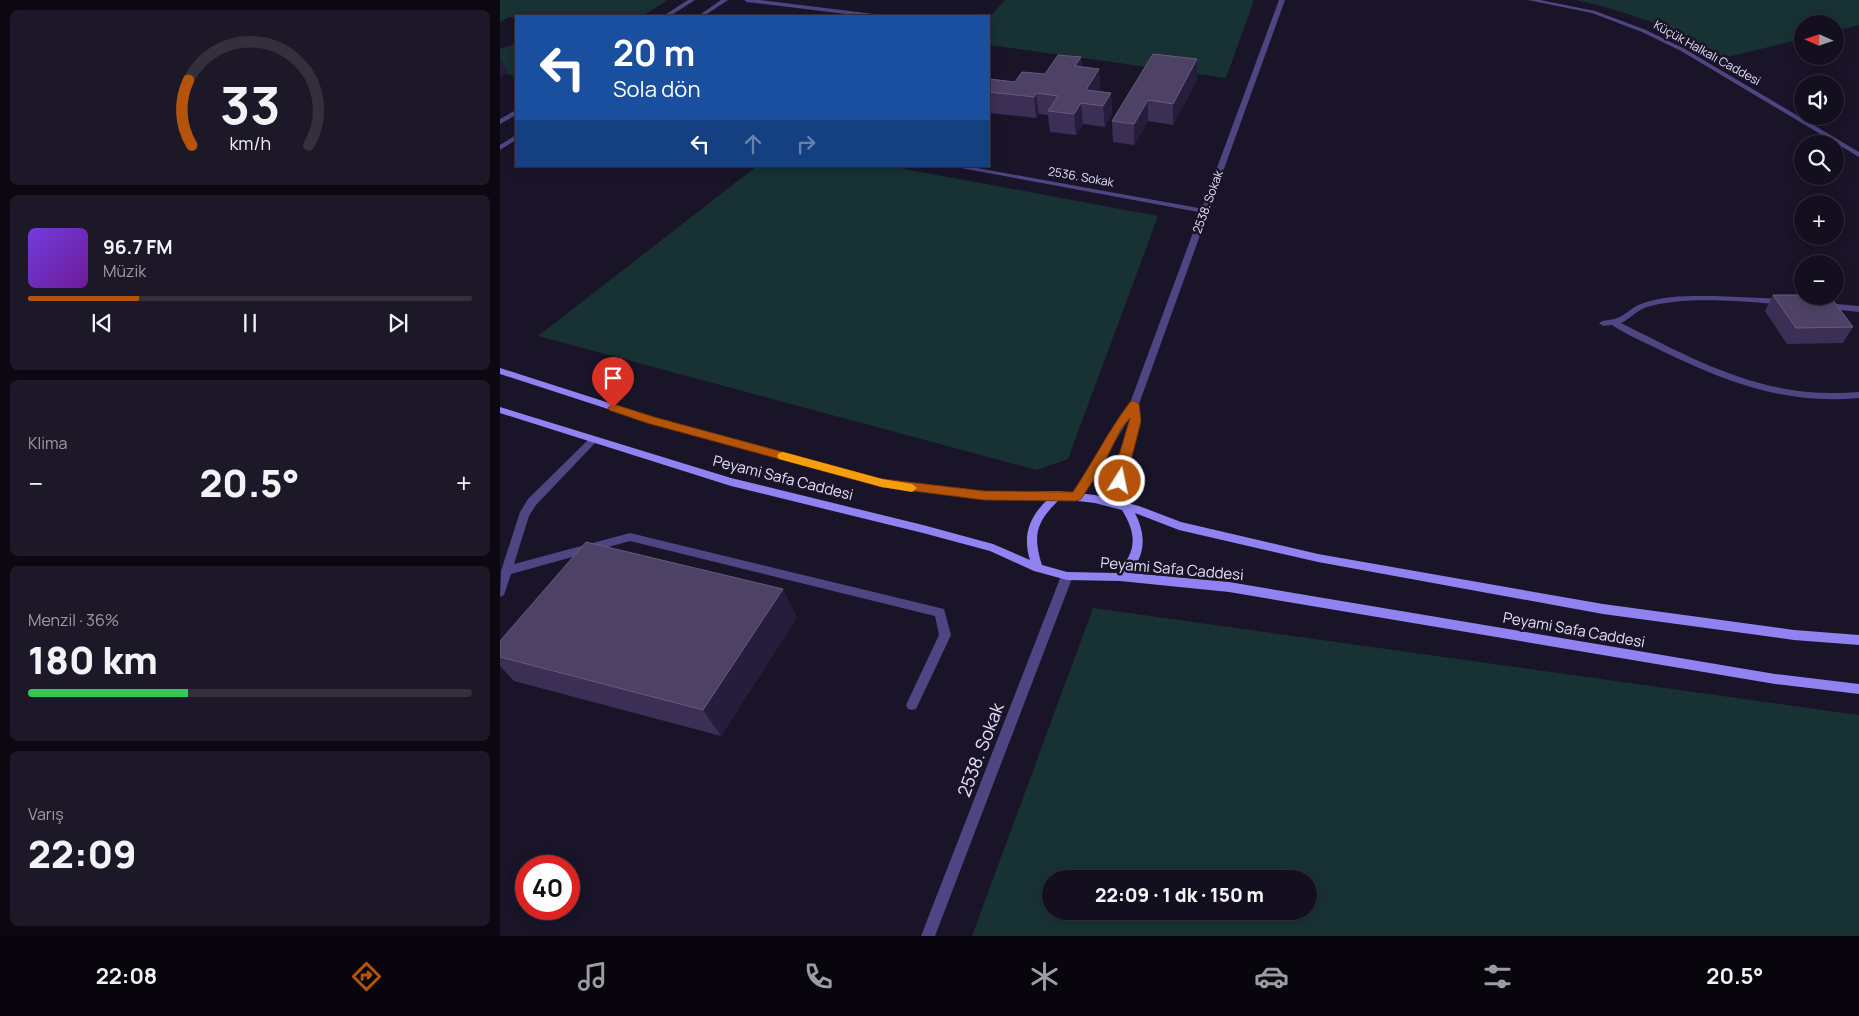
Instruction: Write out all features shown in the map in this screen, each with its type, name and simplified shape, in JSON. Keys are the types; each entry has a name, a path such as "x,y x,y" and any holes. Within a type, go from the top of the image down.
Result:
{"main road":[{"name":"Peyami Safa Caddesi","path":"500,371 651,420 882,483 984,495 1076,496 1125,506 1179,526 1318,558 1603,609 1794,635 1859,640"},
{"name":"Peyami Safa Caddesi","path":"500,410 731,482 993,548 1038,568 1067,576 1120,577 1229,587 1775,679 1859,689"},
{"path":"1038,568 1031,549 1030,535 1043,509 1058,495"},
{"path":"1120,577 1133,564 1139,545 1135,520 1125,506"}],"street":[{"path":"668,15 692,0"},
{"path":"703,15 726,0"},
{"path":"746,0 866,15"},
{"name":"2538. Sokak","path":"1134,404 1282,0"},
{"name":"Küçük Halkalı Caddesi","path":"1531,0 1593,12 1644,31 1683,50 1859,156"},
{"path":"500,122 515,113"},
{"path":"500,148 515,139"},
{"name":"2536. Sokak","path":"960,167 1204,211"},
{"path":"1616,324 1644,305 1673,300 1761,300 1790,303"},
{"path":"1820,305 1859,309"},
{"path":"1603,323 1616,324 1672,352 1749,384 1798,396 1836,397 1859,395"},
{"path":"1076,496 1099,462 1116,428 1134,404"},
{"path":"1125,506 1120,481 1124,459 1136,421 1134,404"},
{"path":"500,592 524,515 532,502 594,439"},
{"path":"506,571 630,537 940,612 945,635 912,705"},
{"name":"2538. Sokak","path":"928,936 1067,576"}],"green space":[{"path":"500,0 668,0 644,15 515,15 515,18 509,17 500,22"},
{"path":"1005,0 1254,0 1226,78 990,45 990,17"},
{"path":"1576,0 1859,0 1859,25 1844,29 1844,15 1794,15 1794,41 1719,59 1664,26 1609,8"},
{"path":"515,43 515,76 500,72 500,48"},
{"path":"756,167 894,167 1158,216 1068,459 1037,470 538,336"},
{"path":"1093,608 1859,715 1859,936 972,936"}],"building":[{"path":"1153,54 1197,59 1173,104 1148,100 1134,124 1112,121"},
{"path":"1058,55 1081,57 1075,66 1099,69 1086,90 1111,93 1103,106 1081,103 1074,114 1048,111 1058,96 1036,93 1034,97 990,92 990,79 1015,82 1022,72 1045,74"},
{"path":"1773,295 1794,295 1794,305 1837,305 1853,327 1796,328"},
{"path":"586,542 783,589 703,710 500,657 500,641"}],"slow traffic":[{"path":"783,456 882,483 912,488"}],"route":[{"path":"613,408 882,483 984,495 1076,496 1099,462 1116,428 1134,404 1136,421 1124,459 1120,481"}]}
